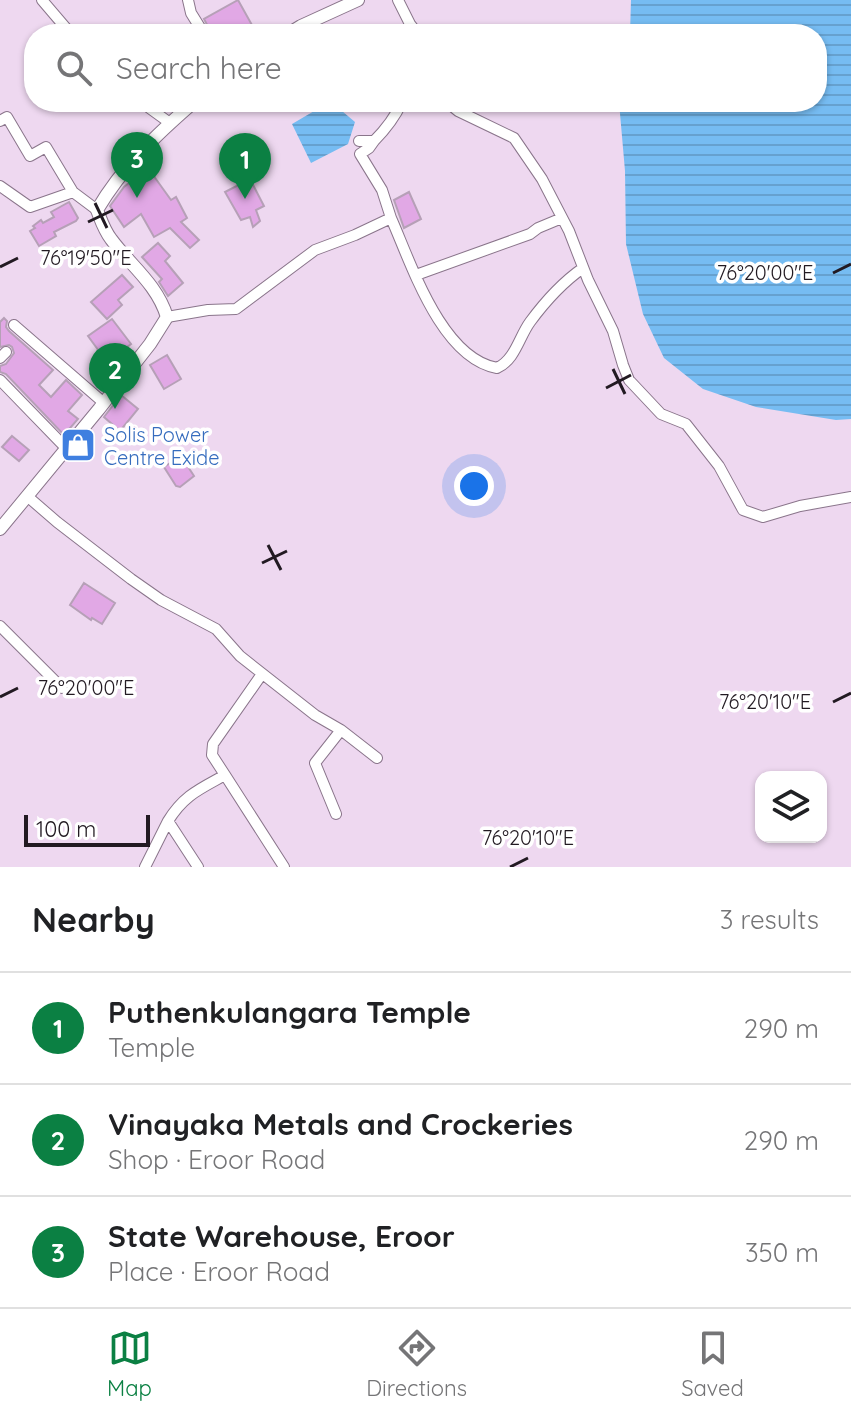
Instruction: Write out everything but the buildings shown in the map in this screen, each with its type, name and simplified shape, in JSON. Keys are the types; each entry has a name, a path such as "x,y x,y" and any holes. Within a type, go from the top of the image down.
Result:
{"main road":[{"path":"305,24 358,0"},
{"path":"0,529 104,403 167,317 155,289 110,238 97,210 136,155 182,112"}],"street":[{"path":"42,0 62,24"},
{"path":"188,0 198,24"},
{"path":"398,0 410,24"},
{"path":"157,112 172,121"},
{"path":"397,112 369,148 360,154 382,190 426,299 466,353 497,368 509,360 529,324 571,276 583,268"},
{"path":"460,112 514,138 542,179 562,218 613,331 629,380 661,414 686,424 719,466 743,510 763,517 800,506 851,497"},
{"path":"0,121 7,117 30,156 46,147 73,192 97,210"},
{"path":"359,141 374,141"},
{"path":"0,186 30,207 73,192"},
{"path":"167,317 236,309 315,250 391,218"},
{"path":"416,275 530,234 562,218"},
{"path":"14,325 104,403"},
{"path":"0,380 66,448"},
{"path":"27,496 131,579 161,600 216,629 240,656 262,674 377,758"},
{"path":"0,626 62,688"},
{"path":"262,674 213,744 212,755 284,867"},
{"path":"336,814 315,763 341,730"},
{"path":"145,867 168,821 186,798 225,775"},
{"path":"168,821 198,867"}],"water":[{"path":"631,0 851,0 851,419 836,420 756,407 703,389 664,358 643,314 626,244 620,112 827,112 827,24 630,24"},
{"path":"312,112 343,112 355,122 348,144 311,163 292,124"}],"place":[{"name":"State Warehouse, Eroor","path":"137,198"},
{"name":"Puthenkulangara Temple","path":"245,199"},
{"name":"Vinayaka Metals and Crockeries","path":"115,409"},
{"name":"Solis Power Centre Exide","path":"78,445"}]}
